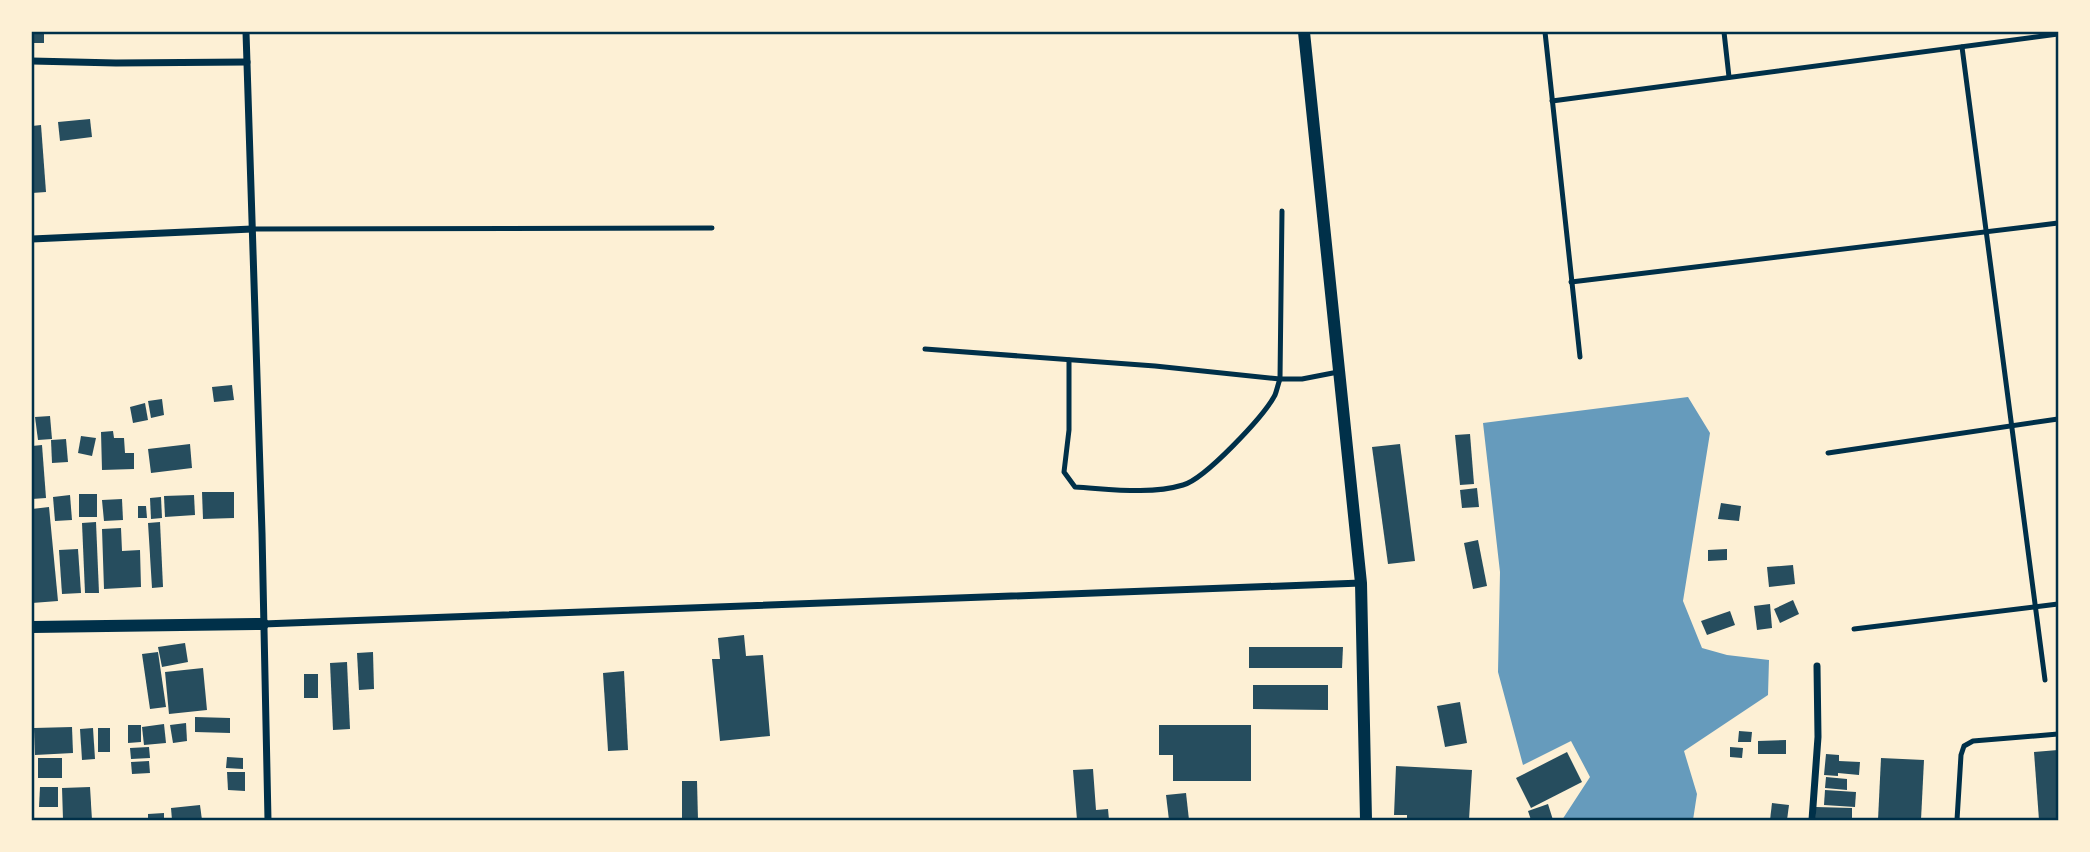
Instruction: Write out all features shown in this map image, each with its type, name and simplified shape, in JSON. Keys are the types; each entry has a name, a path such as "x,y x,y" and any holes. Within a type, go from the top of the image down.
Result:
{"street":[{"path":"246,32 268,821"},
{"path":"1304,32 1361,583 1366,821"},
{"path":"32,61 247,62"},
{"path":"32,239 252,229"},
{"path":"32,627 263,624 1361,583"},
{"path":"1812,821 1818,737 1817,666"}],"lane":[{"path":"1545,32 1580,357"},
{"path":"1724,32 1729,77"},
{"path":"1552,101 2059,34"},
{"path":"1962,47 2045,680"},
{"path":"1069,360 1069,430 1064,472 1075,488 1145,490 1185,485 1216,462 1252,425 1275,395 1280,379 1282,211"},
{"path":"1571,282 2059,223"},
{"path":"252,229 712,228"},
{"path":"925,349 1155,366 1280,379 1301,379 1338,372"},
{"path":"1828,453 2059,419"},
{"path":"1854,629 2059,604"},
{"path":"1957,821 1961,755 1964,746 1973,741 2059,734"}],"water":[{"path":"1688,397 1710,433 1683,601 1702,648 1727,655 1769,660 1768,695 1684,751 1697,794 1693,820 1562,820 1590,777 1571,741 1523,765 1498,672 1500,572 1483,423"}],"building":[{"path":"32,32 44,32 44,43 32,43"},
{"path":"90,119 92,137 60,141 58,122"},
{"path":"41,125 46,192 32,193 32,126"},
{"path":"232,385 234,400 214,402 212,387"},
{"path":"162,399 164,415 151,418 148,401"},
{"path":"145,403 148,420 133,423 130,407"},
{"path":"50,416 52,439 38,440 35,417"},
{"path":"113,431 114,438 124,438 125,453 134,453 134,469 102,470 101,432"},
{"path":"1470,434 1474,484 1460,485 1455,435"},
{"path":"81,436 96,438 92,456 78,453"},
{"path":"66,439 68,462 52,463 51,440"},
{"path":"190,444 192,468 151,473 148,449"},
{"path":"1400,444 1415,561 1388,564 1372,447"},
{"path":"42,445 46,498 32,499 32,446"},
{"path":"1477,488 1479,507 1462,508 1460,490"},
{"path":"202,492 234,492 234,518 203,519"},
{"path":"79,494 97,494 97,517 79,517"},
{"path":"70,495 72,520 55,521 53,497"},
{"path":"194,495 195,515 165,517 164,496"},
{"path":"161,497 162,518 151,519 150,498"},
{"path":"122,499 123,520 104,521 102,500"},
{"path":"1721,503 1741,506 1739,521 1718,519"},
{"path":"138,506 146,506 147,518 138,518"},
{"path":"49,507 58,601 32,603 32,509"},
{"path":"96,522 99,593 85,593 82,523"},
{"path":"160,522 163,587 152,588 148,523"},
{"path":"121,528 122,551 140,550 141,587 104,589 102,529"},
{"path":"1478,540 1487,586 1473,589 1464,543"},
{"path":"78,549 81,593 62,594 59,550"},
{"path":"1727,549 1727,560 1708,561 1708,550"},
{"path":"1793,565 1795,584 1769,587 1767,567"},
{"path":"1793,600 1799,614 1780,623 1774,609"},
{"path":"1770,604 1772,628 1757,630 1754,606"},
{"path":"1730,611 1735,625 1707,635 1701,621"},
{"path":"744,635 746,656 763,655 770,736 720,741 712,659 720,659 718,638"},
{"path":"185,643 188,662 162,667 158,647"},
{"path":"1249,647 1343,647 1342,668 1249,668"},
{"path":"158,652 166,707 150,709 142,654"},
{"path":"373,652 374,689 359,690 357,653"},
{"path":"347,662 350,729 333,730 330,663"},
{"path":"203,668 207,710 169,714 165,672"},
{"path":"624,671 628,750 608,751 603,673"},
{"path":"304,674 318,674 318,698 304,698"},
{"path":"1253,685 1328,685 1328,710 1253,709"},
{"path":"1460,702 1467,743 1445,747 1437,706"},
{"path":"195,717 230,718 230,733 195,732"},
{"path":"186,723 187,741 173,743 170,725"},
{"path":"164,724 166,743 144,745 142,727"},
{"path":"128,725 141,725 141,742 128,743"},
{"path":"1159,725 1251,725 1251,781 1173,781 1173,755 1159,755"},
{"path":"72,727 73,753 35,755 34,728"},
{"path":"93,728 95,759 82,760 80,729"},
{"path":"98,728 110,728 110,752 98,752"},
{"path":"1739,731 1752,732 1751,742 1738,742"},
{"path":"1786,740 1786,754 1758,754 1758,741"},
{"path":"149,747 150,758 131,759 130,748"},
{"path":"1730,747 1743,748 1742,758 1730,757"},
{"path":"2058,750 2058,820 2039,820 2034,752"},
{"path":"1567,752 1582,782 1531,808 1516,778"},
{"path":"1826,754 1839,755 1839,761 1860,762 1859,775 1824,775"},
{"path":"227,757 243,758 243,769 226,768"},
{"path":"38,758 62,758 62,778 38,778"},
{"path":"1881,758 1924,760 1921,820 1878,820"},
{"path":"149,761 150,773 132,774 131,762"},
{"path":"1396,766 1472,770 1469,820 1407,820 1407,815 1394,815"},
{"path":"1093,769 1096,810 1108,809 1109,820 1077,820 1073,770"},
{"path":"227,772 245,772 245,791 228,790"},
{"path":"1826,777 1847,779 1847,790 1825,788"},
{"path":"682,781 697,781 698,820 682,820"},
{"path":"40,787 58,787 58,807 39,807"},
{"path":"90,787 92,820 63,820 62,788"},
{"path":"1825,790 1856,792 1855,807 1824,805"},
{"path":"1186,793 1189,820 1169,820 1166,795"},
{"path":"1772,803 1789,805 1787,820 1770,820"},
{"path":"1548,804 1553,820 1531,820 1528,811"},
{"path":"200,805 202,820 172,820 171,808"},
{"path":"1816,807 1852,808 1852,820 1815,820"},
{"path":"164,813 164,820 148,820 148,814"}]}
